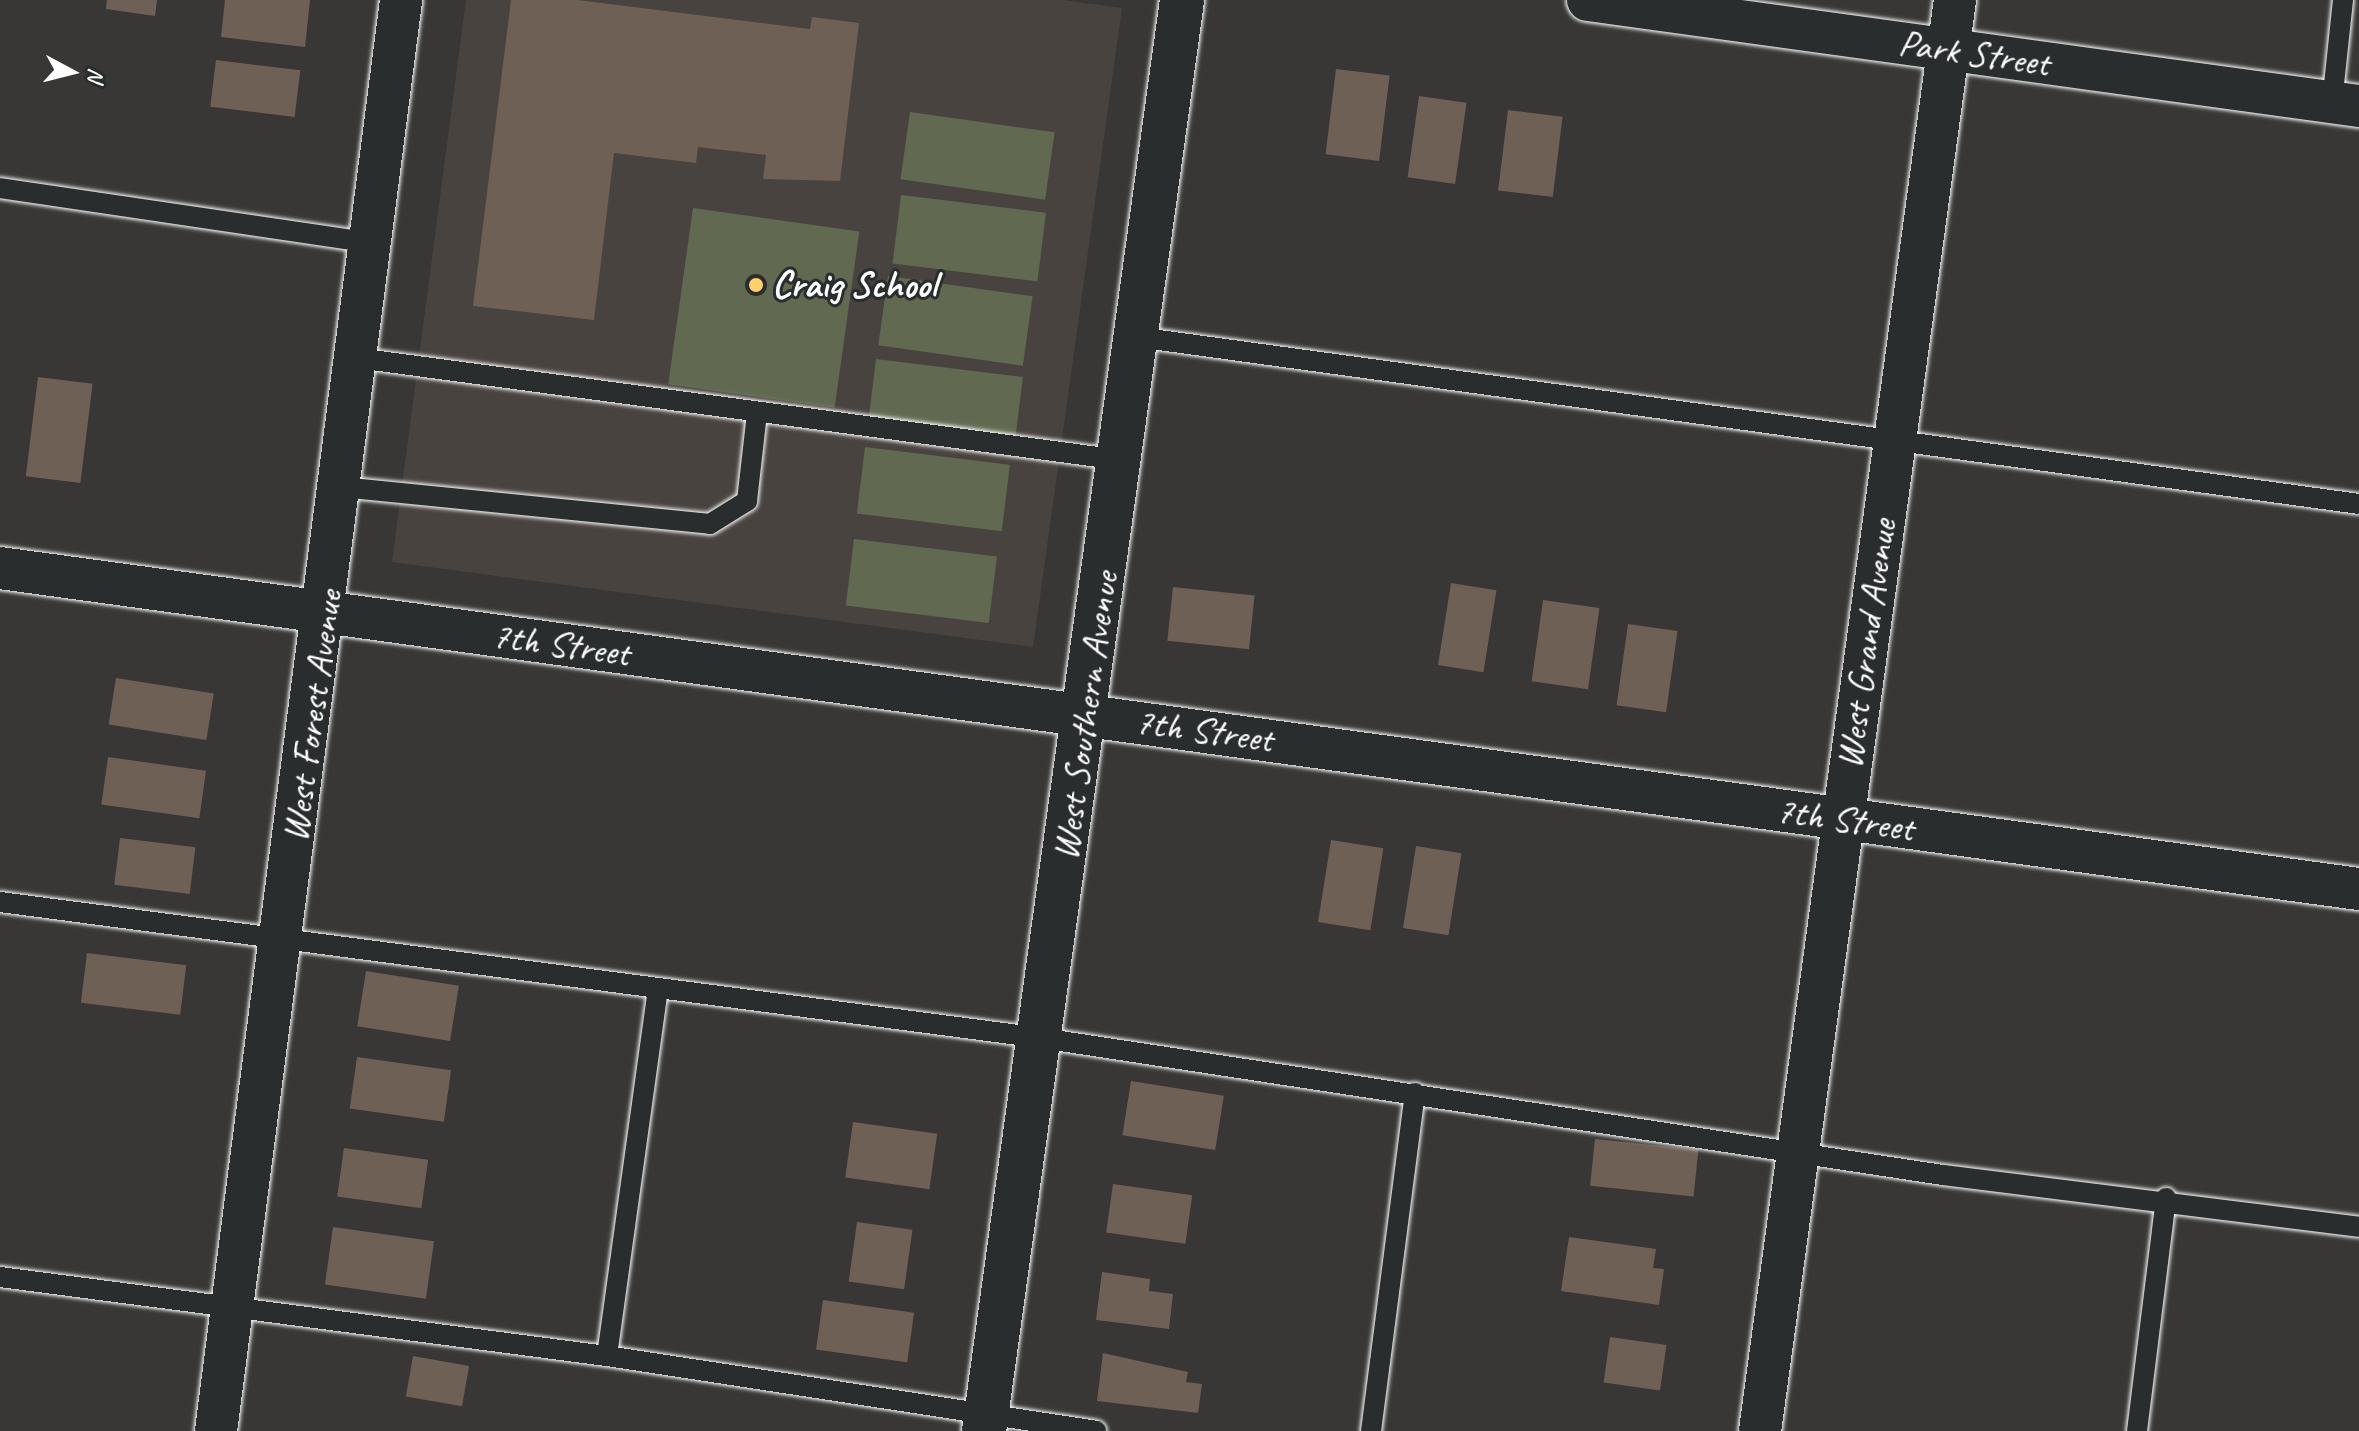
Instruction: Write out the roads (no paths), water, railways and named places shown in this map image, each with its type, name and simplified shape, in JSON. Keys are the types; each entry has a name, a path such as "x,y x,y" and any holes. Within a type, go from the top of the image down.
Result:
{"street":[{"name":"West Forest Avenue","path":"216,1431 327,613 401,0"},
{"name":"West Southern Avenue","path":"985,1424 1086,713 1182,0"},
{"name":"Park Street","path":"1588,0 2345,104"},
{"name":"West Grand Avenue","path":"1760,1431 1955,0"},
{"name":"7th Street","path":"0,568 1086,713 2359,889"}],"lane":[{"path":"2343,0 2345,104"},
{"path":"0,188 371,243"},
{"path":"1137,337 2359,504"},
{"path":"357,358 1120,460"},
{"path":"341,487 710,524 747,501 757,413"},
{"path":"0,902 1041,1038 1799,1150 1943,1175 2166,1198 2359,1227"},
{"path":"607,1356 658,990"},
{"path":"1371,1431 1415,1093"},
{"path":"2137,1431 2166,1198"},
{"path":"0,1277 607,1356 985,1424 1096,1431"}],"place":[{"name":"Craig School","path":"756,285"}]}
